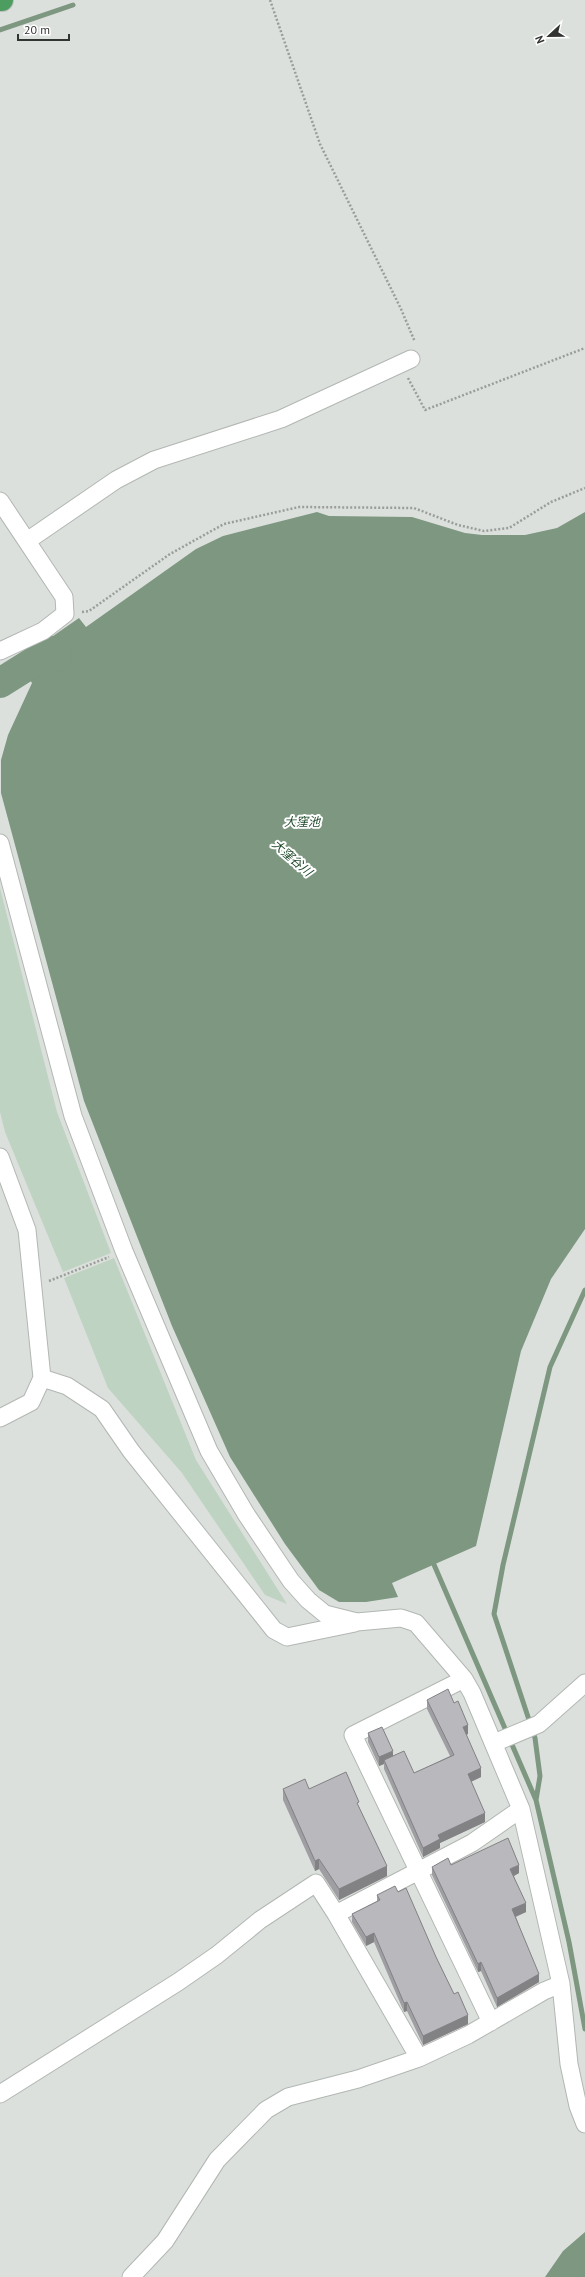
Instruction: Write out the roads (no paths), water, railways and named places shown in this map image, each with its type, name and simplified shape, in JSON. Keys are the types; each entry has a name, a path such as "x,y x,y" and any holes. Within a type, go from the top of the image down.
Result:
{"street":[{"path":"27,541 116,480 154,460 281,419 411,359"},
{"path":"0,501 64,597 65,614 42,630 0,651"},
{"path":"0,843 73,1116 122,1244 209,1451 246,1514 291,1581 325,1614 357,1622"},
{"path":"0,1157 26,1230 42,1378 31,1402 0,1418"},
{"path":"42,1378 67,1386 102,1409 131,1450 274,1630 287,1637 357,1622 401,1618 416,1624 464,1679 497,1741 521,1809 561,1984 569,2064 578,2106 585,2124"},
{"path":"464,1679 353,1735 417,1871 491,2022"},
{"path":"497,1741 529,1728 585,1684"},
{"path":"336,1914 472,1843 521,1809"},
{"path":"0,2094 178,1982 217,1955 260,1920 316,1883 336,1914 419,2058"},
{"path":"131,2277 165,2241 217,2160 266,2110 288,2098 358,2079 419,2058 491,2022 544,1991 561,1984"}],"water":[{"name":"大窪池","path":"317,512 329,516 412,517 465,533 482,535 525,535 557,528 585,512 585,1229 551,1279 521,1351 476,1546 392,1583 398,1597 366,1602 339,1602 319,1590 285,1544 230,1457 172,1326 84,1101 1,793 1,760 8,735 32,683 17,661 79,618 86,627 196,549 223,536"},
{"path":"585,2232 585,2277 545,2277 563,2251"}],"waterway":[{"path":"0,30 73,5"},
{"name":"大窪谷川","path":"0,683 51,651 57,657"},
{"path":"536,1800 540,1776 535,1738 494,1614 503,1565 550,1367 585,1290"},
{"path":"432,1560 536,1800 569,1942 585,2029"}]}
